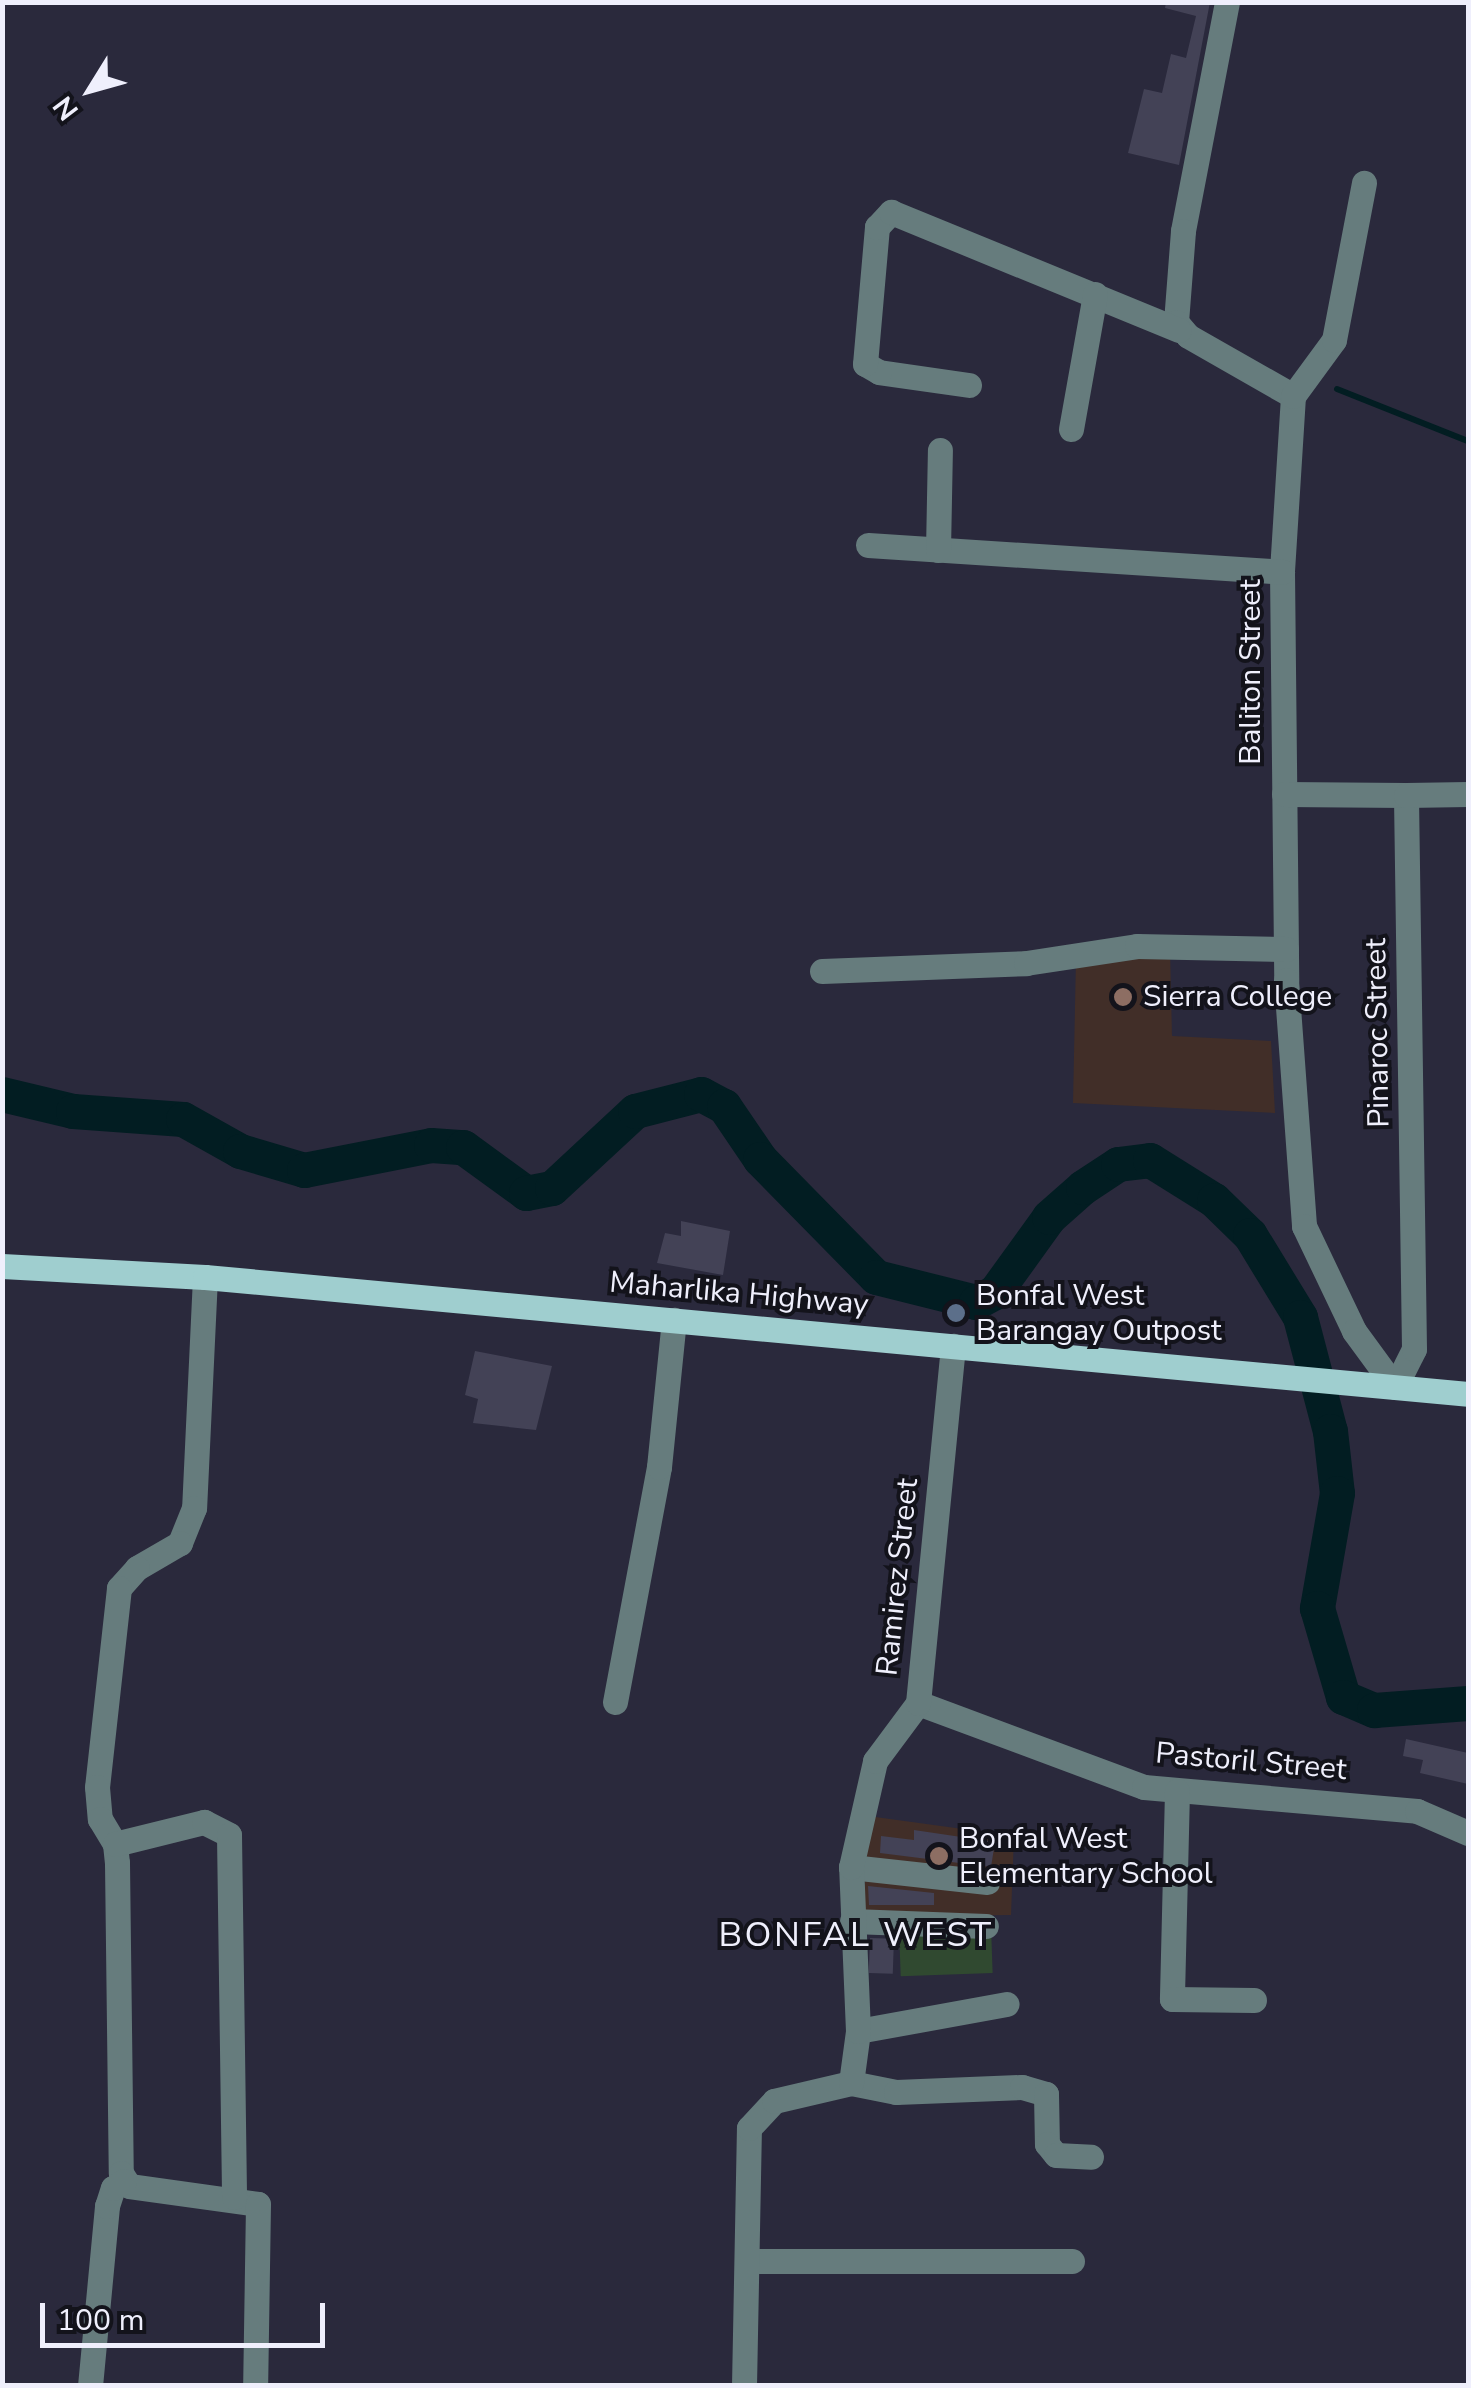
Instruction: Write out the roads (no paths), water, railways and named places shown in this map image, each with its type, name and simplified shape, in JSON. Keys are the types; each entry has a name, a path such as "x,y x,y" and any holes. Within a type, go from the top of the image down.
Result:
{"main road":[{"name":"Maharlika Highway","path":"2,1266 205,1277 1275,1380 1468,1394"}],"street":[{"path":"1179,330 1183,231 1227,2"},
{"path":"969,385 879,372 865,364 877,227 891,212 1179,330 1294,396 1334,340 1364,184"},
{"path":"1071,429 1095,294"},
{"name":"Baliton Street","path":"1294,396 1282,572 1284,794 1286,948 1304,1226 1354,1331 1395,1387"},
{"path":"938,550 940,450"},
{"path":"868,544 1282,572"},
{"path":"1284,794 1468,794"},
{"name":"Pinaroc Street","path":"1395,1387 1414,1349 1406,795"},
{"path":"822,971 1026,964 1136,946 1286,948"},
{"path":"124,2181 116,2107 116,1844 100,1819 97,1787 119,1588 138,1568 180,1543 194,1508 205,1277"},
{"path":"615,1702 659,1468 674,1320"},
{"name":"Ramirez Street","path":"850,2083 858,2031 851,1867 874,1761 918,1703 952,1346"},
{"name":"Pastoril Street","path":"918,1703 1084,1769 1176,1791 1417,1810 1468,1833"},
{"path":"1176,1791 1172,1999 1254,2000"},
{"path":"116,1844 204,1822 229,1835 234,2197"},
{"path":"851,1867 988,1882"},
{"path":"852,1921 986,1926"},
{"path":"858,2031 1007,2004"},
{"path":"744,2386 749,2261 747,2154 758,2111 850,2083 896,2092 1022,2088 1046,2094 1047,2144 1056,2155 1092,2157"},
{"path":"90,2386 107,2206 113,2188 124,2181 254,2200 262,2210 255,2386"},
{"path":"749,2261 1072,2261"}],"waterway":[{"path":"1337,389 1468,441"},
{"path":"2,1094 73,1111 183,1119 240,1151 304,1170 431,1145 463,1147 526,1193 552,1188 635,1111 701,1094 724,1106 760,1159 876,1277 976,1302 995,1292 1049,1217 1083,1187 1118,1164 1150,1160 1214,1200 1250,1235 1300,1317 1330,1431 1337,1493 1317,1608 1343,1697 1374,1710 1468,1703"}],"place":[{"name":"Sierra College","path":"1123,997"},
{"name":"Bonfal West Barangay Outpost","path":"956,1313"},
{"name":"Bonfal West Elementary School","path":"939,1856"}],"district":[{"name":"BONFAL WEST","path":"856,1935"}]}
